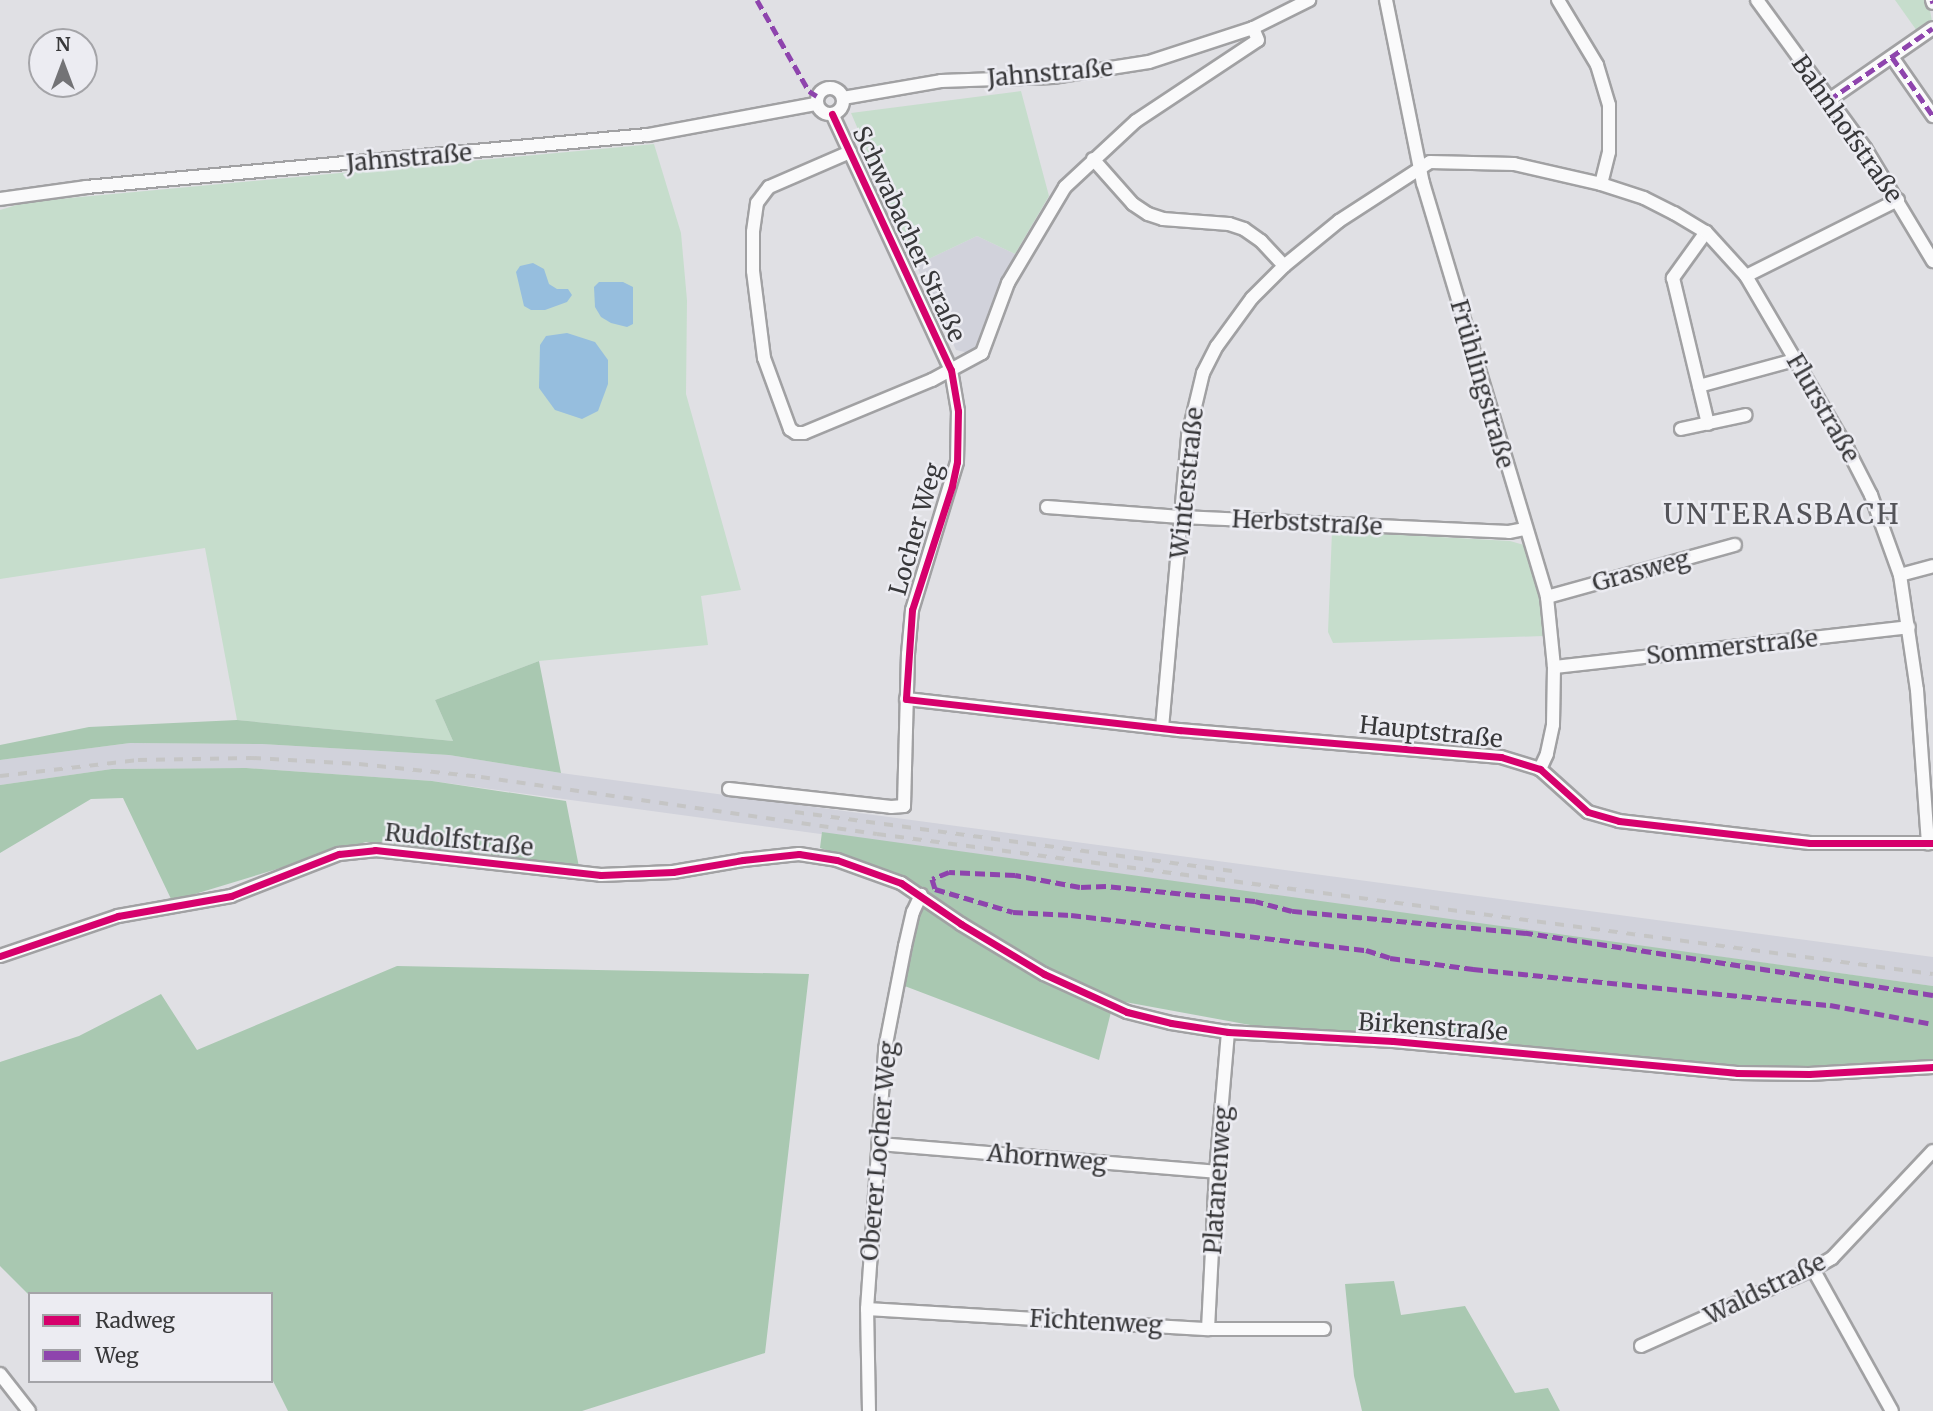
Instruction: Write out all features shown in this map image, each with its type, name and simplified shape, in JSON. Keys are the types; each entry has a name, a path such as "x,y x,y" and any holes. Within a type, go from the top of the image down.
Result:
{"street":[{"name":"Jahnstraße","path":"0,199 86,187 648,135 816,104 817,96 828,88 834,89 843,98 942,81 1102,71 1149,62 1256,34 1309,0"},
{"name":"Frühlingstraße","path":"1386,0 1420,169 1524,529 1547,597 1554,667 1552,734 1540,768"},
{"path":"1558,0 1573,20 1597,65 1609,105 1609,152 1601,184"},
{"name":"Bahnhofstraße","path":"1757,0 1866,148 1933,261"},
{"path":"1829,100 1933,28"},
{"path":"850,152 769,187 757,203 753,232 757,313 764,358 790,429 804,433 951,370 982,353 1008,283 1065,187 1136,121 1256,34"},
{"path":"1892,57 1933,116"},
{"path":"816,104 822,112 832,114 842,105 843,98"},
{"name":"Schwabacher Straße","path":"832,114 951,370"},
{"path":"1093,159 1133,204 1148,214 1163,219 1230,224 1244,229 1261,241 1284,266"},
{"name":"Flurstraße","path":"1420,169 1440,160 1514,164 1601,184 1644,198 1706,232 1746,276 1871,495 1900,575 1909,628 1931,843"},
{"name":"Winterstraße","path":"1162,728 1188,436 1203,373 1234,320 1284,266 1339,221 1420,169"},
{"path":"1746,276 1898,200"},
{"path":"1706,232 1673,278 1707,424"},
{"path":"1699,386 1796,360"},
{"name":"Locher Weg","path":"729,789 891,807 904,806 908,654 916,590 944,512 957,462 958,411 951,370"},
{"path":"1681,429 1746,415"},
{"name":"Herbststraße","path":"1047,507 1181,517 1509,532 1524,529"},
{"name":"Grasweg","path":"1547,597 1735,545"},
{"path":"1900,575 1933,566"},
{"name":"Sommerstraße","path":"1554,667 1909,628"},
{"name":"Hauptstraße","path":"906,699 1162,728 1501,757 1540,768 1588,812 1619,821 1810,842 1931,843"},
{"name":"Rudolfstraße","path":"0,956 118,916 230,896 339,854 376,850 601,875 673,872 799,854 836,860 901,883 921,895"},
{"name":"Birkenstraße","path":"921,895 982,938 1082,993 1127,1012 1228,1032 1392,1041 1737,1073 1809,1074 1933,1067"},
{"name":"Oberer Locher Weg","path":"869,1411 867,1309 889,1025 907,934 921,895"},
{"name":"Platanenweg","path":"1208,1329 1216,1172 1228,1032"},
{"name":"Ahornweg","path":"879,1144 1216,1172"},
{"name":"Waldstraße","path":"1642,1346 1832,1258 1931,1159"},
{"path":"1813,1269 1892,1411"},
{"name":"Fichtenweg","path":"867,1309 1208,1329 1324,1329"},
{"path":"0,1374 29,1411"}],"shaded area":[{"path":"977,236 1015,254 1001,282 982,345 969,353 956,350 916,265"},
{"path":"130,743 262,744 449,755 561,773 1933,957 1933,986 432,781 246,768 112,769 0,785 0,760"}],"green space":[{"path":"1895,0 1928,0 1932,21 1917,31"},
{"path":"1021,91 1049,196 1015,254 977,236 916,265 851,113"},
{"path":"654,144 681,233 687,300 686,394 741,590 701,596 708,645 539,661 435,700 453,741 237,720 205,548 0,579 0,210 27,202"},
{"path":"1332,531 1510,541 1524,545 1537,578 1543,636 1333,643 1328,632"},
{"path":"539,661 561,773 449,755 262,744 130,743 0,760 0,745 89,727 237,720 453,741 435,700"},
{"path":"246,768 432,781 566,801 579,867 366,842 172,901 123,798 91,799 0,853 0,785 112,769"},
{"path":"822,832 1933,986 1933,1061 1782,1077 1283,1031 1114,1000 1099,1060 902,985 926,894 904,876 820,848"},
{"path":"397,966 809,974 765,1353 582,1411 288,1411 273,1381 273,1292 28,1294 0,1266 0,1062 79,1036 161,994 197,1050"},
{"path":"1394,1281 1401,1315 1465,1306 1515,1393 1548,1388 1560,1411 1362,1411 1354,1376 1345,1284"}],"water":[{"path":"533,263 544,269 549,284 557,289 568,289 572,295 567,302 545,310 531,310 524,306 516,272 520,266"},
{"path":"599,282 623,282 633,287 633,324 627,327 601,317 595,307 594,287"},
{"path":"567,333 595,342 608,360 608,384 598,411 582,419 555,410 539,388 540,345 546,336"}],"railway":[{"path":"0,776 138,760 252,758 359,764 481,777 877,834 1933,974"},
{"path":"795,812 1232,871"}],"marked path":[{"path":"757,0 809,91 817,96"},
{"path":"1829,100 1933,28"},
{"path":"1892,57 1933,116"},
{"path":"1933,995 1526,933 1292,911 1255,901 1106,886 1080,887 1015,875 949,872 932,879 935,889 1013,912 1071,915 1366,950 1390,958 1473,969 1830,1005 1933,1024"}],"cycle path":[{"path":"832,114 951,370 958,411 957,462 952,486 912,610 906,699 1179,730 1501,757 1540,769 1588,812 1619,821 1810,843 1933,843"},
{"path":"0,956 118,916 231,896 339,854 375,850 601,875 673,872 799,854 837,860 901,883 961,924 1044,974 1127,1012 1171,1023 1228,1032 1393,1041 1737,1073 1809,1074 1933,1067"}],"district":[{"name":"UNTERASBACH","path":"1782,514"}]}
